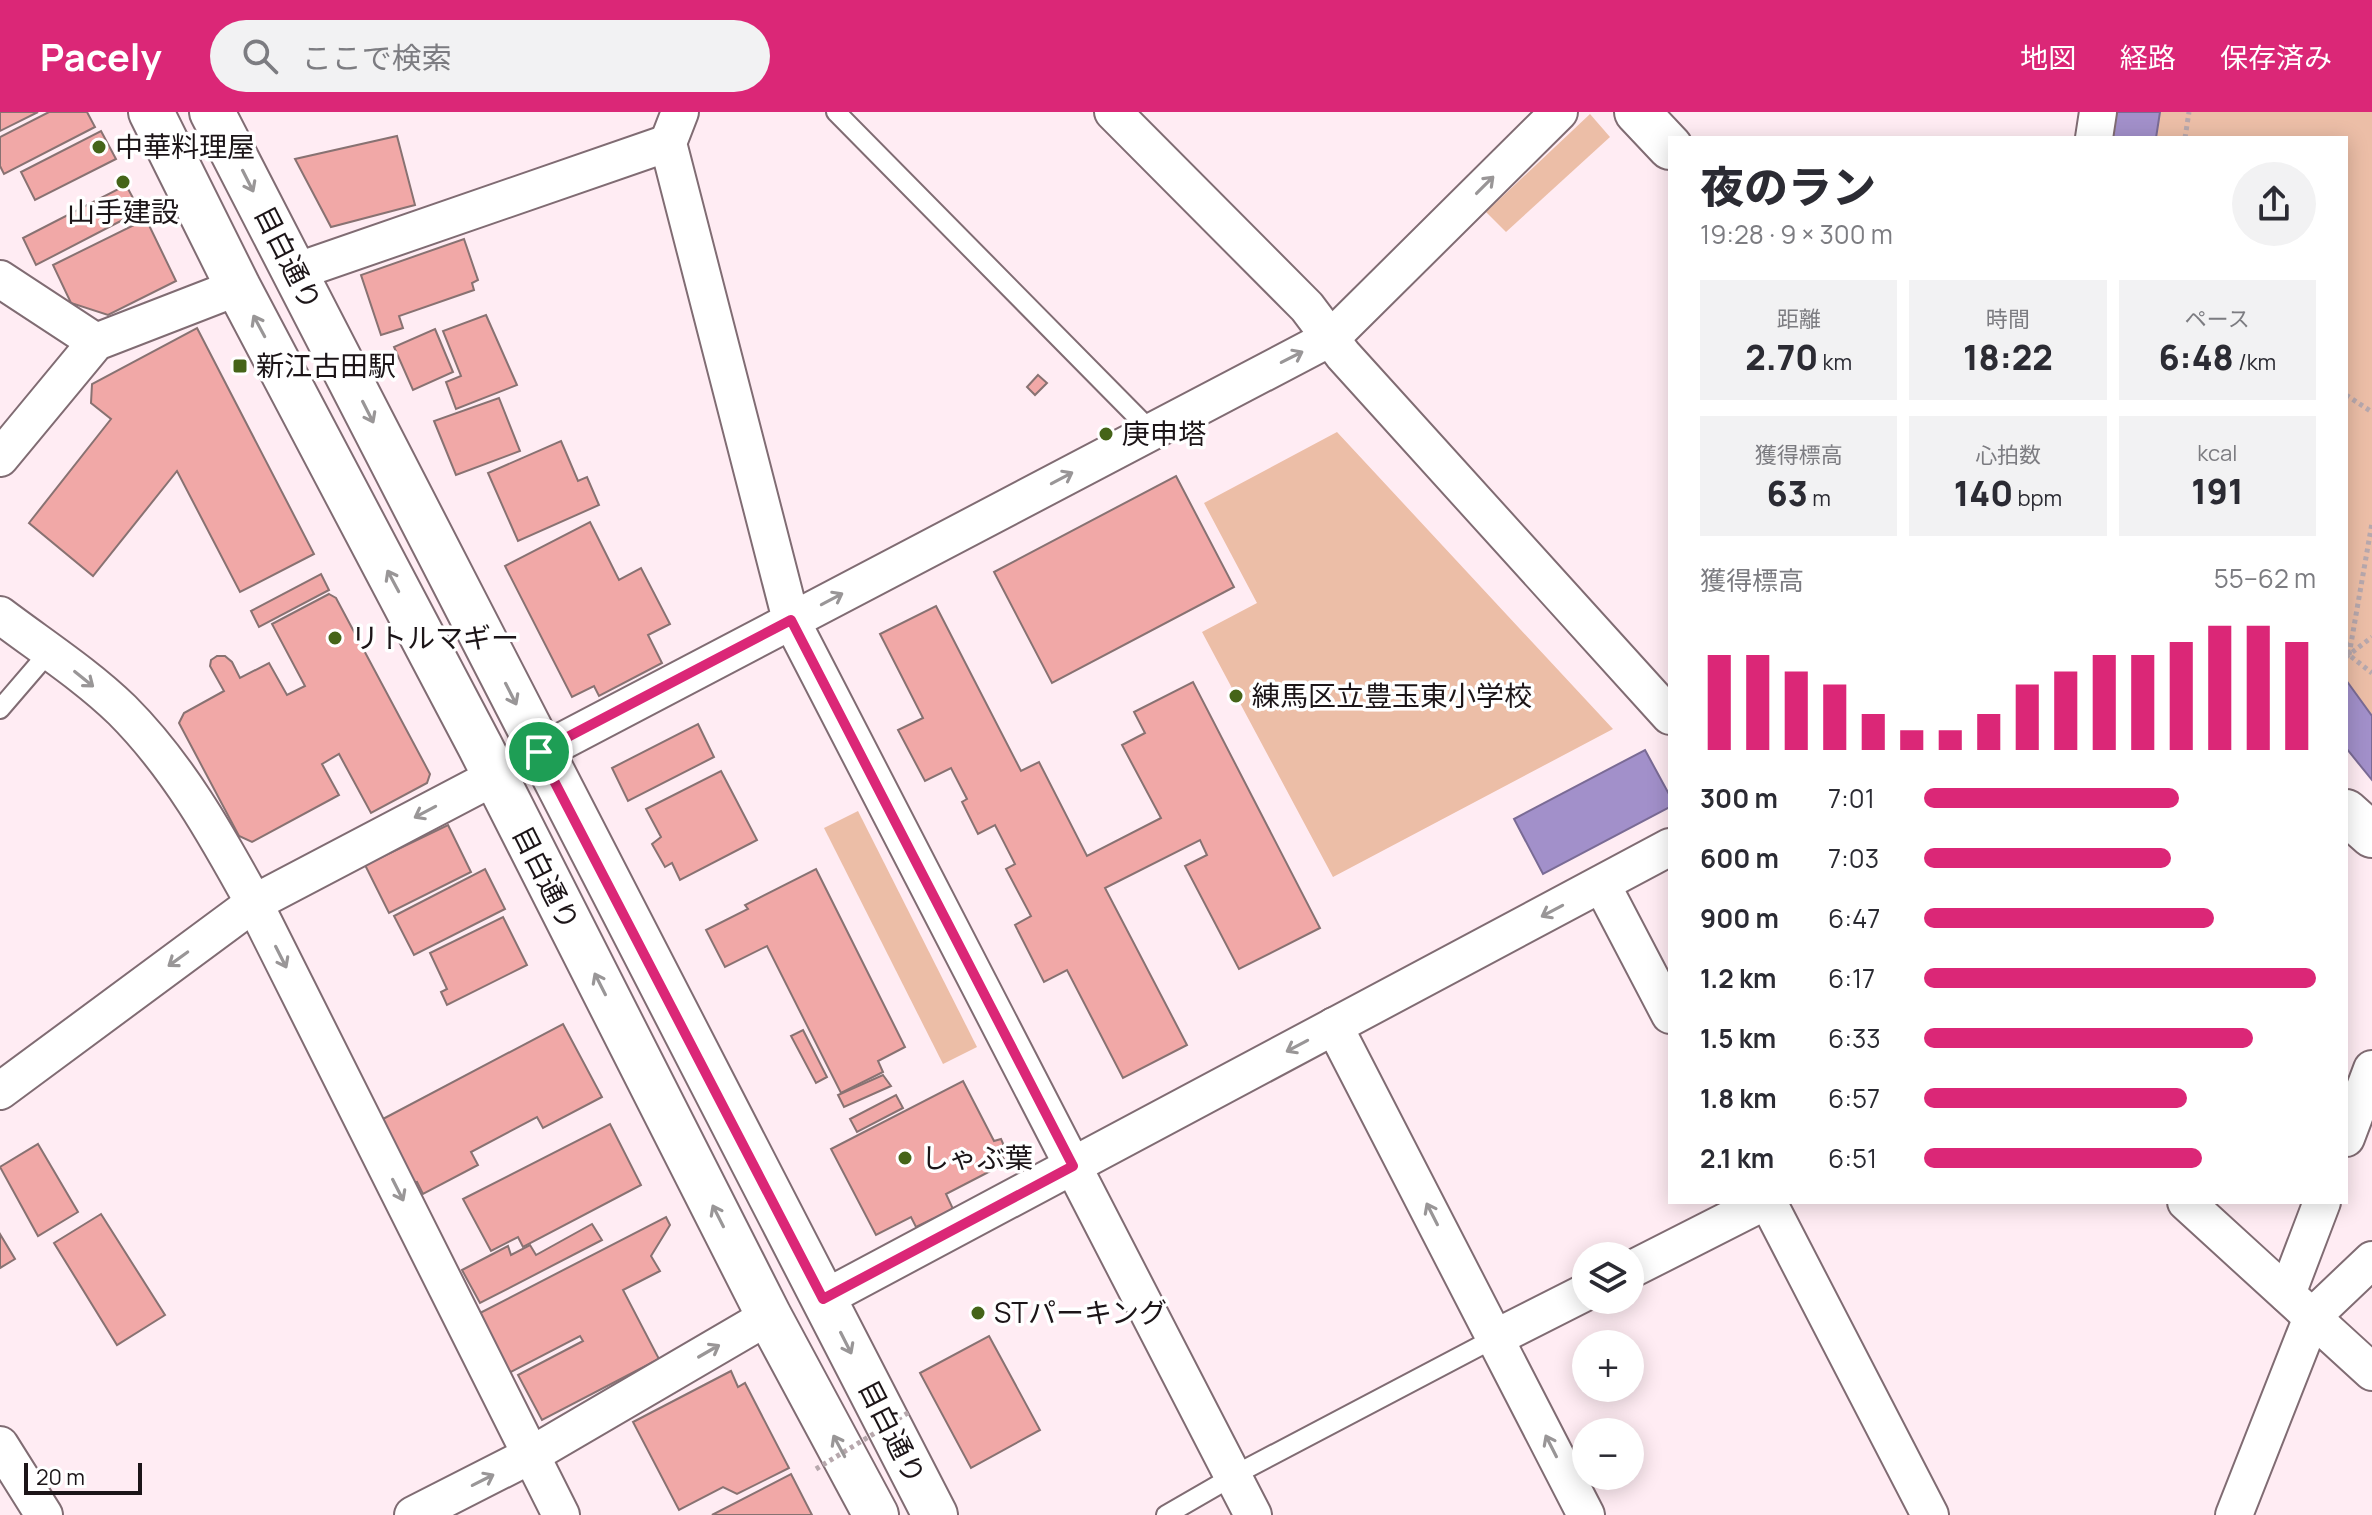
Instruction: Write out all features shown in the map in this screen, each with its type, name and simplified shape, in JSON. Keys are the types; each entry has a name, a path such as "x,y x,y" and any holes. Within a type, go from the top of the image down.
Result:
{"main road":[{"name":"目白通り","path":"151,112 238,287 494,775 769,1316 876,1515"},
{"name":"目白通り","path":"212,112 539,752 935,1515"},
{"path":"1637,112 1668,145"},
{"path":"2348,814 2372,835"}],"street":[{"path":"1113,112 1332,337 1343,355 1668,714"},
{"path":"0,1091 254,903 1332,337 1559,112"},
{"path":"2094,136 2098,112"},
{"path":"295,272 674,127 791,620 1253,1515"},
{"path":"0,279 96,342"},
{"path":"0,458 96,342 238,287"},
{"path":"0,615 121,709 170,763 210,824 254,903 561,1515"},
{"path":"823,1299 1668,848"},
{"path":"1602,885 1668,1011"},
{"path":"1334,1026 1586,1515"},
{"path":"2348,1133 2372,1069"},
{"path":"1644,1263 1762,1204"},
{"path":"1767,1204 1930,1515"},
{"path":"2188,1204 2372,1372"},
{"path":"2234,1515 2300,1306 2322,1204"},
{"path":"2300,1306 2372,1260"},
{"path":"1495,1338 1572,1299"},
{"path":"413,1515 531,1455 769,1316"},
{"path":"0,1445 44,1515"}],"lane":[{"path":"836,112 1151,431"},
{"path":"0,709 49,652"},
{"path":"1166,1515 1495,1338"}],"path":[{"path":"2185,136 2189,112"},
{"path":"2348,396 2372,412"},
{"path":"2348,656 2372,523"},
{"path":"2348,656 2372,637"},
{"path":"2348,656 2372,673"},
{"path":"816,1469 911,1411"}],"shaded area":[{"path":"2110,112 2160,112 2156,136 2106,136"},
{"path":"2160,112 2372,112 2372,716 2348,683 2348,136 2156,136"},
{"path":"1590,114 1610,137 1506,232 1486,212"},
{"path":"1337,432 1613,729 1333,877 1202,632 1257,603 1204,503"},
{"path":"2348,683 2372,716 2372,780 2348,750"},
{"path":"1645,750 1668,792 1668,808 1543,874 1514,819"},
{"path":"858,811 977,1047 943,1064 824,828"}],"building":[{"path":"0,112 38,112 0,131"},
{"path":"49,112 87,112 95,127 4,174 0,166 0,137"},
{"path":"101,131 116,159 35,200 21,172"},
{"path":"397,136 415,205 331,227 295,159"},
{"path":"126,185 140,211 36,265 23,238"},
{"path":"146,219 176,281 108,315 71,303 53,265"},
{"path":"464,239 478,280 472,283 474,290 399,316 403,328 381,335 361,275"},
{"path":"486,315 517,385 456,409 446,382 461,376 443,331"},
{"path":"197,328 314,554 240,592 177,471 93,576 29,523 111,419 91,403 92,384"},
{"path":"435,329 453,372 413,390 394,347"},
{"path":"1038,375 1047,383 1035,395 1027,387"},
{"path":"499,398 520,451 456,475 434,421"},
{"path":"561,441 578,481 587,477 599,505 518,541 488,473"},
{"path":"1176,476 1234,587 1052,683 994,572"},
{"path":"590,522 619,580 641,568 670,624 648,635 662,663 599,696 594,686 572,697 505,566"},
{"path":"321,574 329,590 259,627 251,611"},
{"path":"329,594 336,598 430,774 427,783 371,813 339,754 322,764 339,795 252,842 239,836 179,723 184,713 224,691 210,666 211,660 217,656 225,656 232,662 240,678 269,663 287,695 305,686 272,624"},
{"path":"936,606 1021,771 1039,762 1087,856 1161,818 1122,745 1145,733 1134,712 1193,682 1320,928 1239,969 1185,866 1207,855 1200,840 1105,888 1187,1045 1123,1078 1067,970 1044,982 1015,925 1031,916 1006,869 1015,864 995,825 978,834 962,802 967,799 951,768 925,781 898,730 923,718 880,634"},
{"path":"698,724 714,757 628,801 612,768"},
{"path":"721,771 757,840 680,880 672,863 665,867 652,844 661,837 646,809"},
{"path":"448,825 471,872 389,913 365,865"},
{"path":"485,869 505,909 414,955 394,916"},
{"path":"816,869 905,1047 878,1061 883,1072 841,1093 767,946 725,967 706,930 748,909 745,905"},
{"path":"503,917 527,965 447,1005 441,992 447,989 430,953"},
{"path":"563,1024 602,1097 543,1128 537,1117 471,1152 478,1165 423,1194 417,1182 413,1183 381,1120"},
{"path":"803,1030 827,1077 816,1083 791,1036"},
{"path":"883,1075 891,1086 844,1107 838,1095"},
{"path":"963,1081 994,1141 1001,1139 1005,1148 1000,1152 1006,1163 946,1194 953,1209 916,1227 911,1217 876,1235 831,1149"},
{"path":"896,1095 903,1108 857,1132 850,1119"},
{"path":"610,1124 641,1185 523,1247 518,1237 491,1251 463,1199"},
{"path":"38,1144 78,1212 38,1236 0,1167"},
{"path":"101,1214 165,1315 117,1345 54,1243"},
{"path":"666,1217 670,1225 651,1256 660,1271 623,1290 659,1359 542,1420 518,1375 583,1341 580,1336 509,1373 480,1313"},
{"path":"592,1224 602,1240 480,1303 462,1270 508,1246 511,1255 530,1245 536,1255"},
{"path":"0,1234 15,1259 0,1268"},
{"path":"989,1336 1040,1430 971,1468 920,1373"},
{"path":"731,1371 738,1387 745,1383 789,1468 737,1494 723,1487 679,1510 633,1422"},
{"path":"791,1474 812,1515 712,1515"}],"place":[{"name":"中華料理屋","path":"99,147"},
{"name":"山手建設","path":"123,182"},
{"name":"新江古田駅","path":"240,366"},
{"name":"庚申塔","path":"1106,434"},
{"name":"リトルマギー","path":"335,638"},
{"name":"練馬区立豊玉東小学校","path":"1236,696"},
{"name":"しゃぶ葉","path":"905,1158"},
{"name":"STパーキング","path":"978,1313"}],"route":[{"path":"791,620 1073,1166 823,1299 539,752 791,620"}]}
